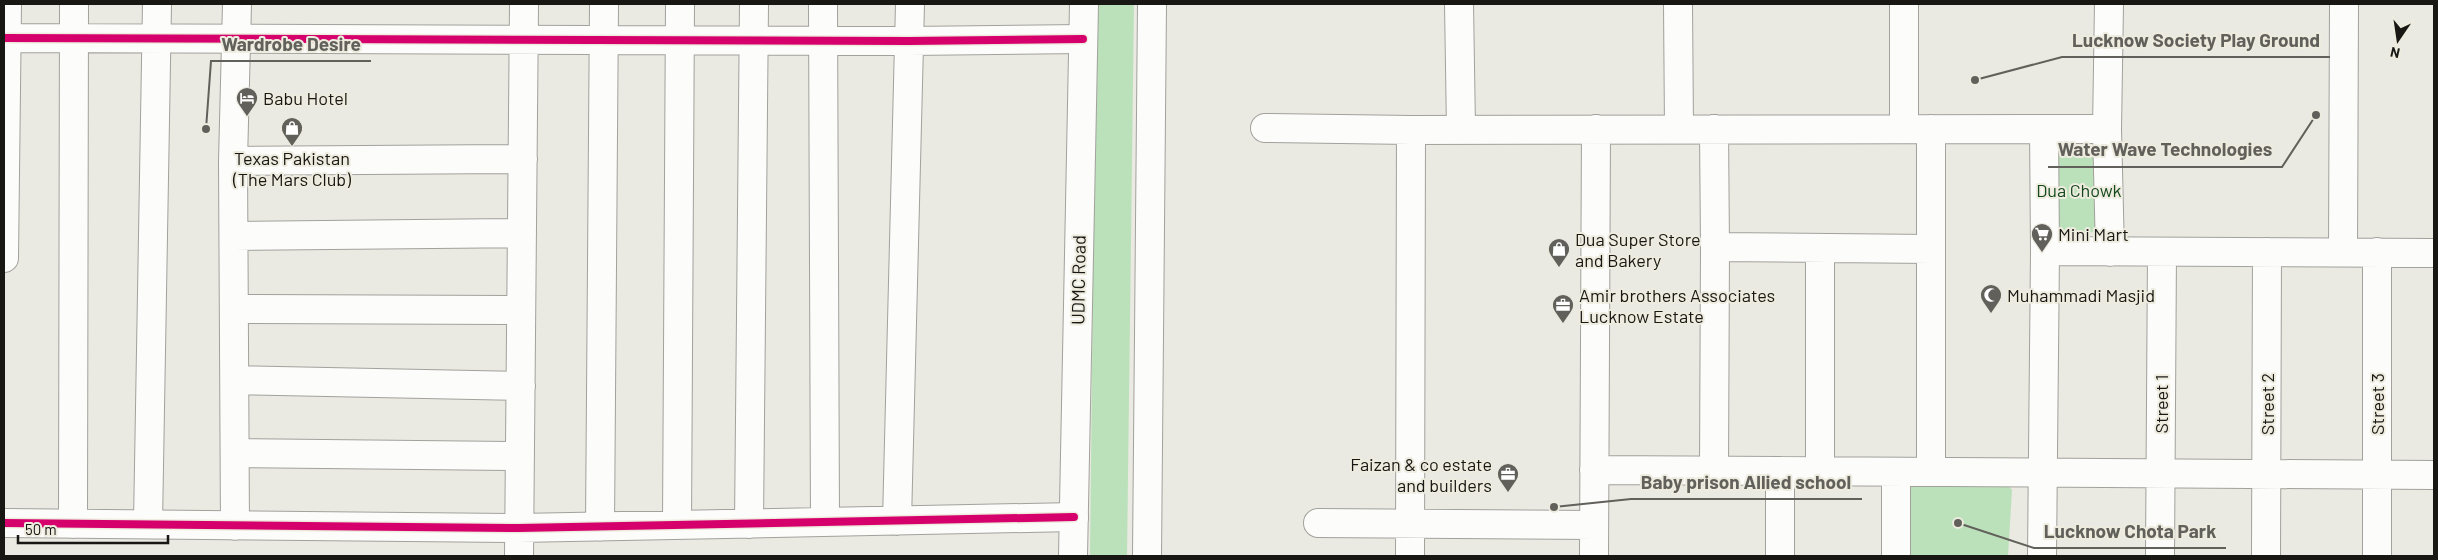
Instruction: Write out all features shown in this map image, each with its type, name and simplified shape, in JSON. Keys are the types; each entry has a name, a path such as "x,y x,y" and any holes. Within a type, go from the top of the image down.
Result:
{"street":[{"path":"4,258 5,38 7,4"},
{"path":"73,524 74,4"},
{"path":"148,524 157,4"},
{"path":"235,526 233,161 237,4"},
{"path":"519,556 524,4"},
{"path":"600,527 604,4"},
{"path":"677,525 680,4"},
{"path":"749,524 754,4"},
{"path":"823,4 825,522"},
{"path":"897,521 910,4"},
{"name":"UDMC Road","path":"1072,556 1084,4"},
{"path":"1147,556 1152,4"},
{"path":"1458,4 1461,129"},
{"path":"1678,4 1679,129"},
{"path":"1904,4 1931,249 1931,472"},
{"path":"2109,4 2108,129 2110,252"},
{"path":"2343,252 2344,4"},
{"path":"5,38 909,41 1083,39"},
{"path":"1265,128 1411,130 2108,129"},
{"path":"2042,556 2045,251 2044,128"},
{"path":"1714,129 1714,471"},
{"path":"1410,556 1411,130"},
{"path":"1594,556 1596,130"},
{"path":"233,161 523,159"},
{"path":"234,236 522,233"},
{"path":"1715,247 1931,249"},
{"path":"1820,248 1820,472"},
{"path":"2045,251 2434,253"},
{"name":"Street 1","path":"2160,556 2162,252"},
{"name":"Street 2","path":"2266,556 2267,252"},
{"name":"Street 3","path":"2377,252 2377,556"},
{"path":"234,309 521,310"},
{"path":"234,380 521,386"},
{"path":"235,453 520,456"},
{"path":"1594,470 2434,475"},
{"path":"1780,471 1780,556"},
{"path":"1896,472 1896,556"},
{"path":"4,523 519,528 1074,517"},
{"path":"1318,523 1594,525"}],"green space":[{"path":"1096,4 1134,4 1127,556 1090,556"},
{"name":"Dua Chowk","path":"2056,147 2100,147 2101,232 2057,233"},
{"path":"1907,467 1994,468 2012,490 2008,556 1906,556"}],"cycle path":[{"path":"4,38 909,41 1083,39"},
{"path":"4,523 519,528 1074,517"}],"place":[{"name":"Lucknow Society Play Ground","path":"1975,80"},
{"name":"Water Wave Technologies","path":"2316,115"},
{"name":"Babu Hotel","path":"247,117"},
{"name":"Wardrobe Desire","path":"206,129"},
{"name":"Texas Pakistan (The Mars Club)","path":"292,147"},
{"name":"Mini Mart","path":"2042,253"},
{"name":"Dua Super Store and Bakery","path":"1559,268"},
{"name":"Muhammadi Masjid","path":"1991,314"},
{"name":"Amir brothers Associates Lucknow Estate","path":"1563,324"},
{"name":"Faizan & co estate and builders","path":"1508,493"},
{"name":"Baby prison Allied school","path":"1554,507"},
{"name":"Lucknow Chota Park","path":"1958,523"}]}
